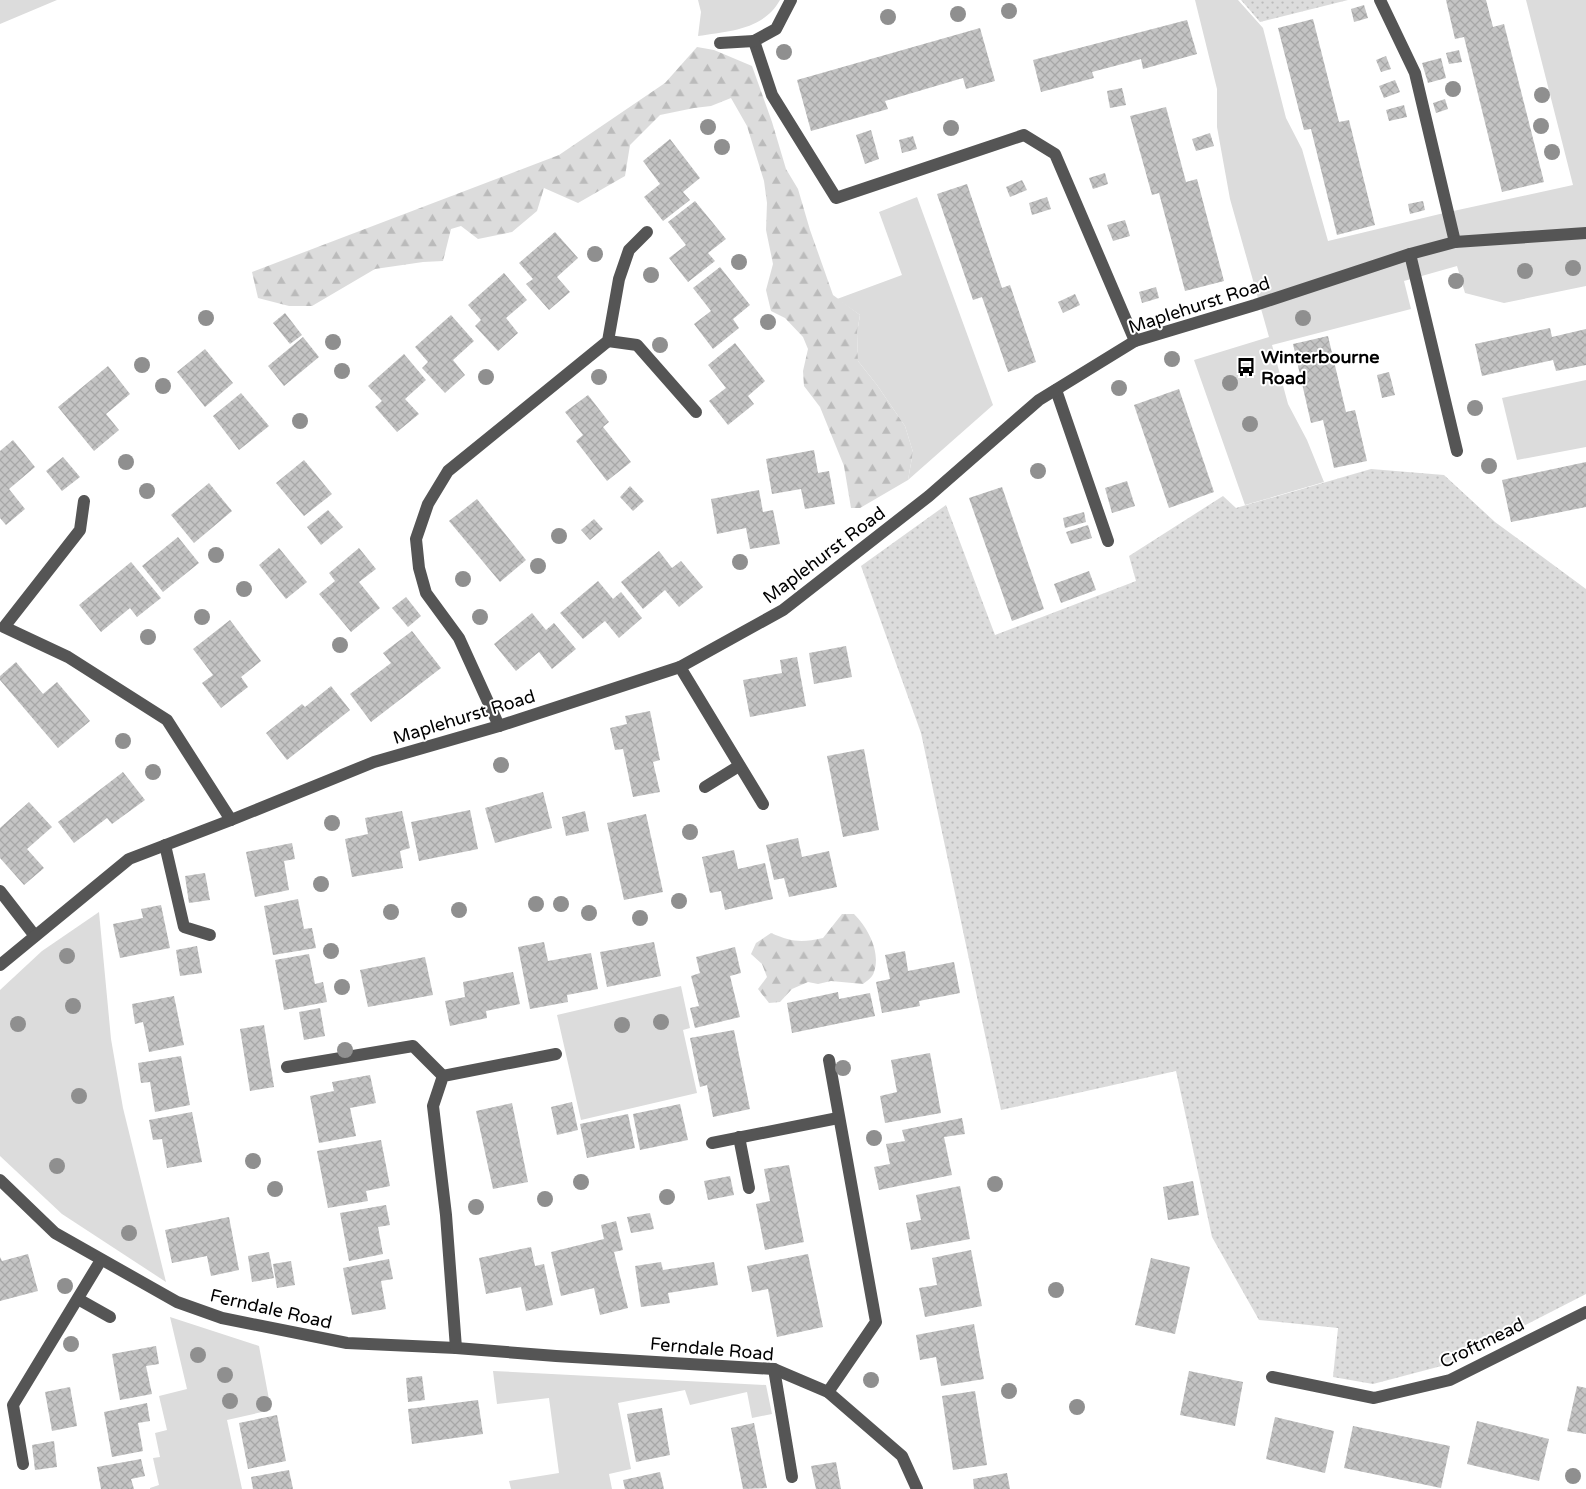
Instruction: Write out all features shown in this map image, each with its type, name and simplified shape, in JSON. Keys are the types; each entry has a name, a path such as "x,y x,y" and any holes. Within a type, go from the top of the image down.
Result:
{"street":[{"path":"720,43 754,41 776,29 791,0"},
{"path":"1380,0 1415,73 1455,242"},
{"path":"754,41 772,95 836,198 1024,135 1055,154 1135,341"},
{"path":"499,726 459,638 426,593 418,568 416,539 428,504 448,471 608,341 619,279 629,250 646,232"},
{"name":"Maplehurst Road","path":"0,965 129,859 374,762 499,726 680,667 783,610 929,496 1039,400 1135,341 1254,305 1410,254 1455,242 1586,233"},
{"path":"1410,254 1457,451"},
{"path":"608,341 637,345 696,412"},
{"path":"1056,390 1108,541"},
{"path":"84,501 80,530 2,627 68,656 166,720 231,820"},
{"path":"680,667 763,804"},
{"path":"705,787 739,766"},
{"path":"165,845 184,927 210,935"},
{"path":"0,891 35,936"},
{"path":"287,1067 413,1046 443,1076"},
{"path":"443,1076 556,1054"},
{"path":"828,1392 876,1322 829,1060"},
{"path":"443,1076 433,1106 446,1215 456,1348"},
{"path":"712,1143 838,1118"},
{"path":"739,1137 749,1188"},
{"name":"Ferndale Road","path":"0,1180 55,1233 177,1302 222,1318 347,1343 456,1348 774,1369 828,1392 902,1456 917,1489"},
{"path":"23,1464 13,1405 101,1260"},
{"path":"78,1298 110,1317"},
{"name":"Croftmead","path":"1272,1377 1374,1398 1450,1380 1586,1312"},
{"path":"774,1369 792,1477"}],"green space":[{"path":"0,0 57,0 0,24"},
{"path":"698,0 780,0 765,18 755,23 734,30 698,36 701,12"},
{"path":"1195,0 1238,0 1263,28 1286,118 1302,149 1328,241 1573,185 1526,0 1586,0 1586,286 1504,303 1465,293 1457,266 1404,281 1411,309 1272,345 1288,404 1307,440 1324,482 1245,505 1194,360 1269,337 1230,199 1217,127 1217,89"},
{"path":"1241,0 1348,0 1260,22"},
{"path":"697,47 714,50 752,66 786,169 798,189 833,295 860,315 857,333 858,361 905,426 913,452 908,480 860,508 851,508 844,466 820,407 804,386 803,371 808,349 803,337 785,318 771,311 766,290 773,264 766,230 767,203 764,181 747,126 731,98 711,106 660,115 630,145 625,176 578,203 544,188 537,211 512,232 478,239 461,226 451,229 443,261 375,269 312,306 289,306 258,298 252,272 559,155 665,83"},
{"path":"917,197 993,405 908,480 913,452 905,426 858,361 857,333 860,315 837,299 902,275 879,212"},
{"path":"1586,380 1586,447 1517,460 1502,398"},
{"path":"1371,469 1444,475 1495,522 1586,589 1586,1294 1449,1364 1373,1384 1333,1377 1338,1328 1259,1320 1212,1237 1176,1071 1001,1110 921,733 861,566 946,505 995,635 1136,581 1129,556 1223,496 1236,508"},
{"path":"99,912 111,1039 123,1108 166,1282 62,1214 0,1156 0,990 42,951"},
{"path":"842,914 854,914 864,926 872,941 876,964 871,977 863,984 831,981 818,984 808,982 792,989 780,1002 769,1003 758,989 767,977 762,964 751,954 756,943 771,933 797,941 823,938"},
{"path":"681,986 690,1028 683,1030 697,1093 581,1120 557,1015"},
{"path":"170,1317 259,1346 271,1410 227,1420 242,1489 150,1489 159,1485 153,1458 160,1457 155,1433 167,1430 159,1396 187,1389"},
{"path":"493,1371 766,1385 772,1414 752,1418 747,1392 690,1405 685,1390 618,1403 631,1469 609,1474 612,1489 511,1489 509,1481 559,1473 549,1398 497,1404"}],"building":[{"path":"1446,0 1486,0 1493,27 1504,24 1544,182 1502,192 1464,37 1455,39"},
{"path":"1364,5 1368,18 1354,22 1351,9"},
{"path":"1313,19 1339,122 1349,120 1375,225 1337,235 1311,129 1304,130 1278,28"},
{"path":"1187,20 1197,54 1143,69 1141,59 1092,72 1094,78 1041,92 1033,60"},
{"path":"980,28 995,81 966,89 963,78 885,101 888,109 811,131 797,80"},
{"path":"1459,50 1462,62 1449,64 1446,53"},
{"path":"1386,56 1391,69 1381,72 1376,60"},
{"path":"1441,58 1446,78 1428,83 1422,63"},
{"path":"1395,80 1400,92 1384,98 1379,86"},
{"path":"1122,88 1126,105 1110,108 1107,91"},
{"path":"1445,99 1448,109 1436,113 1433,103"},
{"path":"1404,105 1407,117 1389,121 1386,110"},
{"path":"1166,107 1186,182 1197,179 1224,281 1185,291 1159,193 1152,195 1130,116"},
{"path":"871,130 879,159 865,164 856,135"},
{"path":"1210,133 1214,146 1196,151 1192,139"},
{"path":"913,136 917,149 902,153 899,140"},
{"path":"670,139 700,178 683,192 690,200 663,221 644,197 660,184 643,161"},
{"path":"1105,173 1108,184 1093,189 1089,178"},
{"path":"1022,180 1027,190 1010,197 1006,187"},
{"path":"967,184 1002,288 1010,285 1036,362 1008,372 982,297 973,300 937,194"},
{"path":"1047,197 1051,209 1032,215 1029,203"},
{"path":"695,201 726,239 708,253 715,261 688,282 669,258 686,245 668,222"},
{"path":"1423,201 1425,210 1410,214 1408,204"},
{"path":"1125,220 1130,236 1113,241 1107,225"},
{"path":"555,232 578,258 557,277 570,292 549,310 526,284 533,279 519,263"},
{"path":"720,267 750,305 733,319 739,328 713,349 694,324 711,311 693,288"},
{"path":"504,273 527,300 506,318 518,333 498,351 475,326 481,320 468,305"},
{"path":"1156,287 1159,298 1142,303 1139,292"},
{"path":"1075,294 1080,305 1063,313 1058,302"},
{"path":"285,313 302,335 290,344 273,323"},
{"path":"451,315 474,341 453,360 465,375 445,393 422,368 428,362 415,347"},
{"path":"1550,328 1552,337 1586,329 1586,365 1556,371 1553,360 1482,376 1475,344"},
{"path":"1328,336 1346,412 1355,410 1367,461 1334,468 1323,420 1311,423 1293,344"},
{"path":"303,337 319,357 284,386 268,366"},
{"path":"735,343 765,381 748,396 754,404 728,425 709,401 726,388 708,365"},
{"path":"205,349 233,383 205,407 177,372"},
{"path":"404,354 426,380 405,399 419,414 397,432 375,407 382,401 368,386"},
{"path":"108,366 130,394 106,414 119,430 94,451 58,407"},
{"path":"1389,372 1395,395 1382,398 1377,375"},
{"path":"1179,389 1214,492 1169,508 1134,405"},
{"path":"241,393 269,426 239,450 213,416"},
{"path":"588,395 609,422 603,427 631,462 607,481 576,441 583,435 565,412"},
{"path":"13,440 35,467 9,489 25,509 6,525 0,518 0,451"},
{"path":"814,450 818,473 829,471 835,504 805,509 801,489 772,494 766,459"},
{"path":"63,457 80,477 62,491 46,471"},
{"path":"304,460 332,494 304,516 276,483"},
{"path":"1586,462 1586,507 1511,522 1502,480"},
{"path":"1127,481 1135,506 1112,513 1105,488"},
{"path":"209,483 232,511 194,543 171,515"},
{"path":"630,486 644,501 633,511 620,497"},
{"path":"1002,487 1044,609 1012,621 969,498"},
{"path":"759,490 763,512 773,510 780,544 750,549 746,528 717,534 711,499"},
{"path":"477,499 526,560 500,582 449,521"},
{"path":"328,510 343,527 321,545 307,527"},
{"path":"1084,512 1086,522 1065,528 1063,518"},
{"path":"594,519 603,529 590,540 581,530"},
{"path":"1088,525 1092,538 1071,544 1066,532"},
{"path":"178,537 199,563 163,592 142,566"},
{"path":"279,548 307,582 286,599 259,565"},
{"path":"359,548 376,569 359,582 380,608 351,632 319,594 335,581 329,573"},
{"path":"659,551 672,568 681,561 703,587 679,607 665,590 643,609 621,582"},
{"path":"131,562 161,598 137,617 130,608 101,632 79,605"},
{"path":"1089,571 1096,590 1061,603 1054,584"},
{"path":"598,581 613,599 621,592 642,618 619,638 605,621 583,639 560,613"},
{"path":"406,597 421,616 408,627 392,608"},
{"path":"532,613 546,630 554,623 576,649 552,669 539,652 516,671 494,644"},
{"path":"230,620 261,661 241,677 248,687 221,708 202,683 213,675 193,649"},
{"path":"412,631 441,668 371,722 350,694 391,663 383,653"},
{"path":"846,646 852,677 814,684 809,653"},
{"path":"797,657 806,706 750,717 743,680 782,673 780,660"},
{"path":"16,662 43,694 57,682 90,721 58,748 0,680 0,676"},
{"path":"331,686 350,710 287,760 266,733 302,704 305,707"},
{"path":"650,711 660,760 653,762 660,792 633,797 623,749 615,750 610,728 627,724 625,716"},
{"path":"864,749 879,830 843,837 827,756"},
{"path":"123,772 145,800 112,824 107,818 74,843 58,822"},
{"path":"543,792 552,828 495,843 485,808"},
{"path":"29,802 52,827 27,849 44,868 24,885 0,858 0,828"},
{"path":"470,810 478,849 419,861 411,822"},
{"path":"402,811 410,848 400,851 403,868 352,877 345,839 368,834 365,818"},
{"path":"585,811 589,831 566,836 562,817"},
{"path":"646,814 663,892 624,900 607,823"},
{"path":"798,838 802,857 829,851 837,887 789,897 784,878 774,880 766,845"},
{"path":"292,843 295,859 284,861 289,890 255,897 246,852"},
{"path":"734,850 738,869 765,863 773,899 725,910 721,891 710,893 702,857"},
{"path":"205,873 210,900 189,903 185,876"},
{"path":"298,899 304,929 312,928 316,948 273,955 264,906"},
{"path":"161,905 170,948 120,958 113,924 143,918 141,909"},
{"path":"544,942 548,961 591,953 598,989 567,995 568,1002 530,1009 518,947"},
{"path":"654,942 661,976 607,987 600,952"},
{"path":"197,946 202,973 180,976 176,950"},
{"path":"735,947 741,973 730,976 740,1017 695,1028 690,1008 699,1006 691,976 700,973 696,957"},
{"path":"905,951 908,971 954,962 960,993 919,1001 920,1006 882,1013 876,982 890,979 885,955"},
{"path":"309,954 315,984 323,982 327,1002 284,1010 275,960"},
{"path":"425,957 433,995 368,1007 360,970"},
{"path":"513,972 520,1004 486,1011 487,1018 450,1026 445,1001 465,997 463,982"},
{"path":"838,992 839,999 870,993 875,1016 792,1033 787,1003"},
{"path":"174,996 184,1045 149,1052 143,1022 135,1024 132,1004"},
{"path":"320,1008 325,1036 304,1040 299,1012"},
{"path":"264,1025 274,1087 250,1091 240,1029"},
{"path":"734,1030 750,1109 713,1117 707,1085 700,1087 690,1038"},
{"path":"930,1053 941,1113 885,1123 880,1096 897,1092 891,1060"},
{"path":"181,1056 190,1105 155,1112 150,1082 141,1083 138,1063"},
{"path":"370,1075 376,1103 350,1108 356,1136 319,1143 310,1096 334,1091 332,1082"},
{"path":"572,1102 578,1130 557,1135 551,1107"},
{"path":"512,1103 528,1182 493,1189 476,1111"},
{"path":"680,1104 688,1140 640,1150 633,1114"},
{"path":"192,1112 202,1162 167,1168 162,1139 153,1140 149,1120"},
{"path":"628,1114 635,1148 587,1158 580,1124"},
{"path":"962,1118 965,1134 944,1137 952,1175 879,1190 874,1167 890,1164 886,1144 905,1141 902,1130"},
{"path":"381,1140 390,1186 366,1191 368,1201 328,1208 317,1151"},
{"path":"789,1165 804,1242 765,1250 756,1204 770,1201 764,1169"},
{"path":"730,1176 734,1195 708,1200 704,1181"},
{"path":"1193,1181 1199,1215 1168,1220 1163,1187"},
{"path":"960,1186 970,1239 911,1250 906,1223 921,1220 916,1195"},
{"path":"386,1205 390,1225 378,1227 383,1254 349,1261 340,1213"},
{"path":"650,1213 654,1229 631,1233 627,1217"},
{"path":"229,1217 239,1270 211,1276 207,1256 172,1263 165,1230"},
{"path":"616,1221 623,1250 614,1252 628,1308 600,1315 594,1288 561,1296 551,1252 604,1239 601,1225"},
{"path":"531,1247 535,1266 544,1264 553,1305 526,1311 521,1287 486,1294 479,1258"},
{"path":"971,1250 982,1306 925,1317 919,1288 937,1285 932,1258"},
{"path":"269,1252 274,1278 252,1282 248,1256"},
{"path":"28,1254 38,1291 0,1301 0,1257 2,1261"},
{"path":"808,1254 823,1327 777,1337 768,1289 752,1292 747,1266"},
{"path":"1151,1258 1190,1267 1175,1334 1135,1325"},
{"path":"389,1259 393,1279 381,1281 386,1309 352,1315 343,1268"},
{"path":"291,1261 295,1285 277,1288 273,1264"},
{"path":"661,1262 663,1270 714,1262 718,1285 668,1293 670,1303 641,1307 635,1266"},
{"path":"974,1324 984,1379 941,1386 936,1357 920,1360 916,1335"},
{"path":"156,1346 159,1364 146,1366 152,1394 120,1400 112,1354"},
{"path":"1189,1371 1243,1382 1235,1426 1180,1415"},
{"path":"422,1376 425,1400 408,1402 406,1378"},
{"path":"1577,1386 1586,1388 1586,1434 1567,1431"},
{"path":"70,1387 77,1426 52,1431 45,1392"},
{"path":"975,1391 987,1465 953,1470 942,1396"},
{"path":"478,1400 483,1434 412,1444 408,1409"},
{"path":"147,1403 150,1421 138,1423 143,1451 112,1457 104,1412"},
{"path":"662,1408 670,1455 636,1462 627,1414"},
{"path":"277,1415 286,1461 248,1469 239,1423"},
{"path":"1275,1417 1334,1431 1325,1473 1266,1459"},
{"path":"1477,1421 1549,1439 1539,1481 1467,1464"},
{"path":"754,1423 767,1488 743,1489 731,1428"},
{"path":"1353,1426 1450,1446 1441,1488 1344,1468"},
{"path":"54,1441 57,1467 35,1470 32,1445"},
{"path":"141,1459 145,1476 131,1479 134,1489 101,1489 97,1467"},
{"path":"836,1462 841,1489 816,1489 811,1466"},
{"path":"289,1470 293,1489 253,1489 251,1477"},
{"path":"660,1472 664,1489 625,1489 623,1480"},
{"path":"1007,1473 1010,1489 974,1489 973,1479"}],"place":[{"name":"Winterbourne Road","path":"1246,367"}]}
